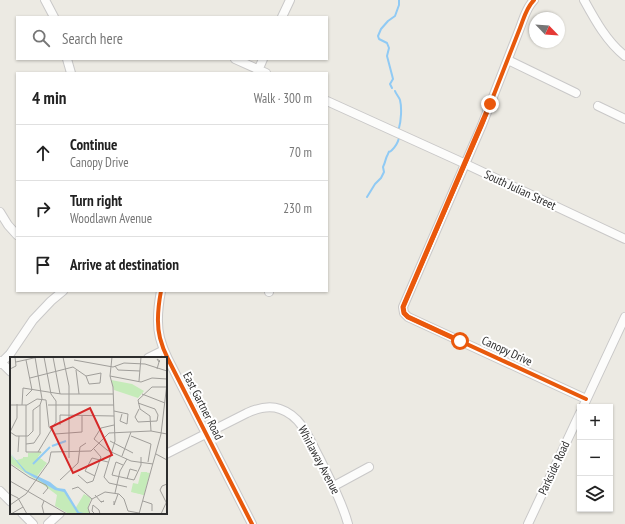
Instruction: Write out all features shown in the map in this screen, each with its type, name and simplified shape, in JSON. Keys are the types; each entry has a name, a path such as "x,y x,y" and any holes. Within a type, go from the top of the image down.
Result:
{"street":[{"path":"45,0 53,16"},
{"path":"282,16 290,0"},
{"path":"584,0 610,41 625,56"},
{"path":"465,164 532,3"},
{"path":"67,60 71,72"},
{"path":"237,60 260,72 263,60"},
{"path":"508,60 576,92"},
{"name":"South Julian Street","path":"328,101 465,164 625,240"},
{"path":"598,106 625,119"},
{"name":"Canopy Drive","path":"465,164 403,307 404,313 408,317 586,399"},
{"path":"0,212 8,225 16,234"},
{"path":"10,371 1,362 10,354 33,320 51,301 63,292"},
{"name":"East Gartner Road","path":"161,292 157,320 160,341 252,524"},
{"path":"584,404 625,317"},
{"path":"150,357 164,350"},
{"name":"Whirlaway Avenue","path":"167,454 256,409 266,407 279,408 293,416 302,425 334,486 348,524"},
{"name":"Parkside Road","path":"528,524 577,419"},
{"path":"334,486 369,467"},
{"path":"0,491 10,501"},
{"path":"23,514 34,524"},
{"path":"48,524 59,514"}],"waterway":[{"path":"392,88 390,84 393,79 387,56 389,48 387,43 379,39 378,36 381,29 395,16 399,5 399,0"},
{"path":"395,91 401,103 399,128"},
{"path":"367,197 375,184 381,178 384,172 383,167 387,156 399,138"}],"cycle path":[{"path":"534,0 526,13 482,125 403,307 404,313 408,317 586,399"},
{"path":"161,292 158,321 159,332 164,349 252,524"}],"route":[{"path":"460,341 408,317 404,313 403,307 490,104"}]}
